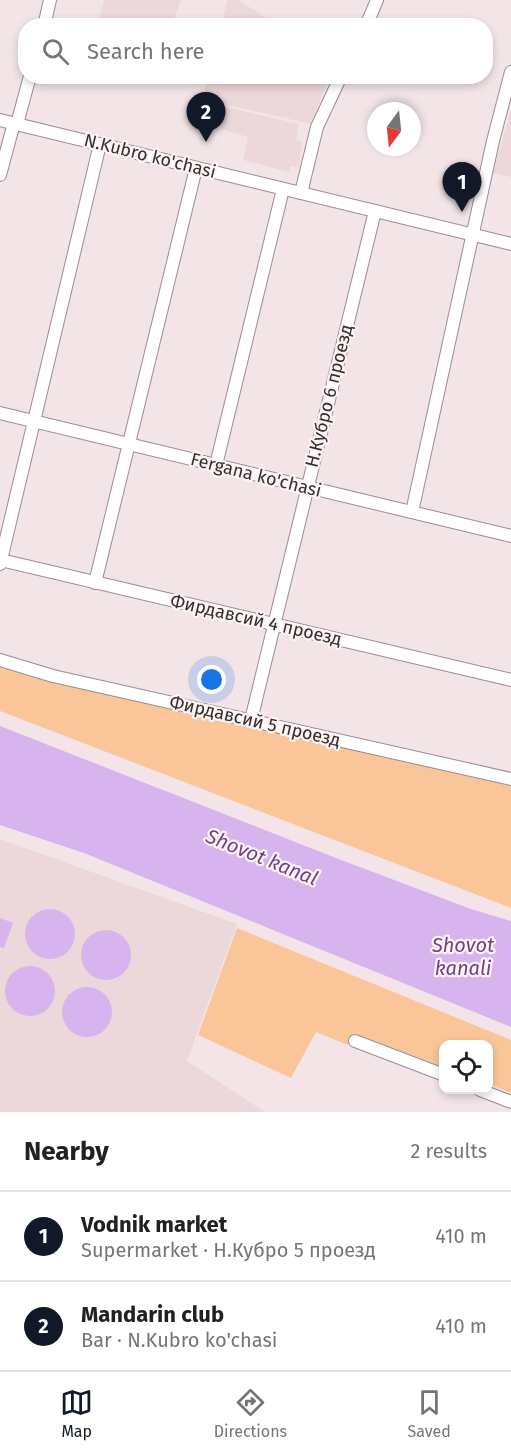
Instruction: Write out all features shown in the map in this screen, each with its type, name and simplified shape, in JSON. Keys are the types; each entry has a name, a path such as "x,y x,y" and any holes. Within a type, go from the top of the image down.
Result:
{"street":[{"path":"46,18 50,0"},
{"path":"370,18 376,4"},
{"path":"412,512 493,141 511,72"},
{"path":"0,175 28,84"},
{"path":"301,193 317,127 337,84"},
{"name":"N.Kubro ko'chasi","path":"0,120 511,244"},
{"path":"1,562 100,144"},
{"path":"95,583 196,168"},
{"path":"216,465 283,189"},
{"name":"Н.Кубро 6 проезд","path":"251,720 375,211"},
{"name":"Fergana ko'chasi","path":"0,413 511,536"},
{"name":"Фирдавсий 4 проезд","path":"1,562 511,680"},
{"name":"Фирдавсий 5 проезд","path":"0,660 53,676 511,779"},
{"path":"355,1041 439,1073"},
{"path":"492,1094 511,1102"}],"shaded area":[{"path":"104,0 181,0 175,18 100,18"},
{"path":"239,0 266,18 223,18 227,1"},
{"path":"206,84 326,84 311,124 202,99"},
{"path":"226,107 299,124 296,140 302,143 299,168 291,166 289,172 243,160 248,137 221,129"},
{"path":"511,109 511,177 493,173"},
{"path":"0,663 253,726 511,786 511,908 0,711"},
{"path":"0,839 237,924 187,1061 265,1112 0,1112"},
{"path":"237,928 511,1040 511,1093 493,1086 493,1040 439,1040 439,1065 353,1033 348,1045 316,1032 291,1078 198,1035"}],"water":[{"name":"Shovot kanali","path":"0,726 336,858 471,909 511,921 511,1027 84,853 0,825"},
{"path":"50,909 59,911 70,920 75,934 73,943 64,954 50,959 41,957 30,948 25,934 27,925 36,914"},
{"path":"0,918 13,923 4,948 0,947"},
{"path":"106,930 120,934 127,941 131,955 127,969 120,976 106,980 92,976 85,969 81,955 85,941 92,934"},
{"path":"30,966 39,968 50,977 55,991 53,1000 44,1011 30,1016 21,1014 10,1005 5,991 7,982 16,971"},
{"path":"87,987 96,989 107,998 112,1012 110,1021 101,1032 87,1037 78,1035 67,1026 62,1012 64,1003 73,992"}],"place":[{"name":"Mandarin club","path":"206,142"},
{"name":"Vodnik market","path":"462,212"}],"water label":[{"name":"Shovot kanal","path":"262,857"}]}
